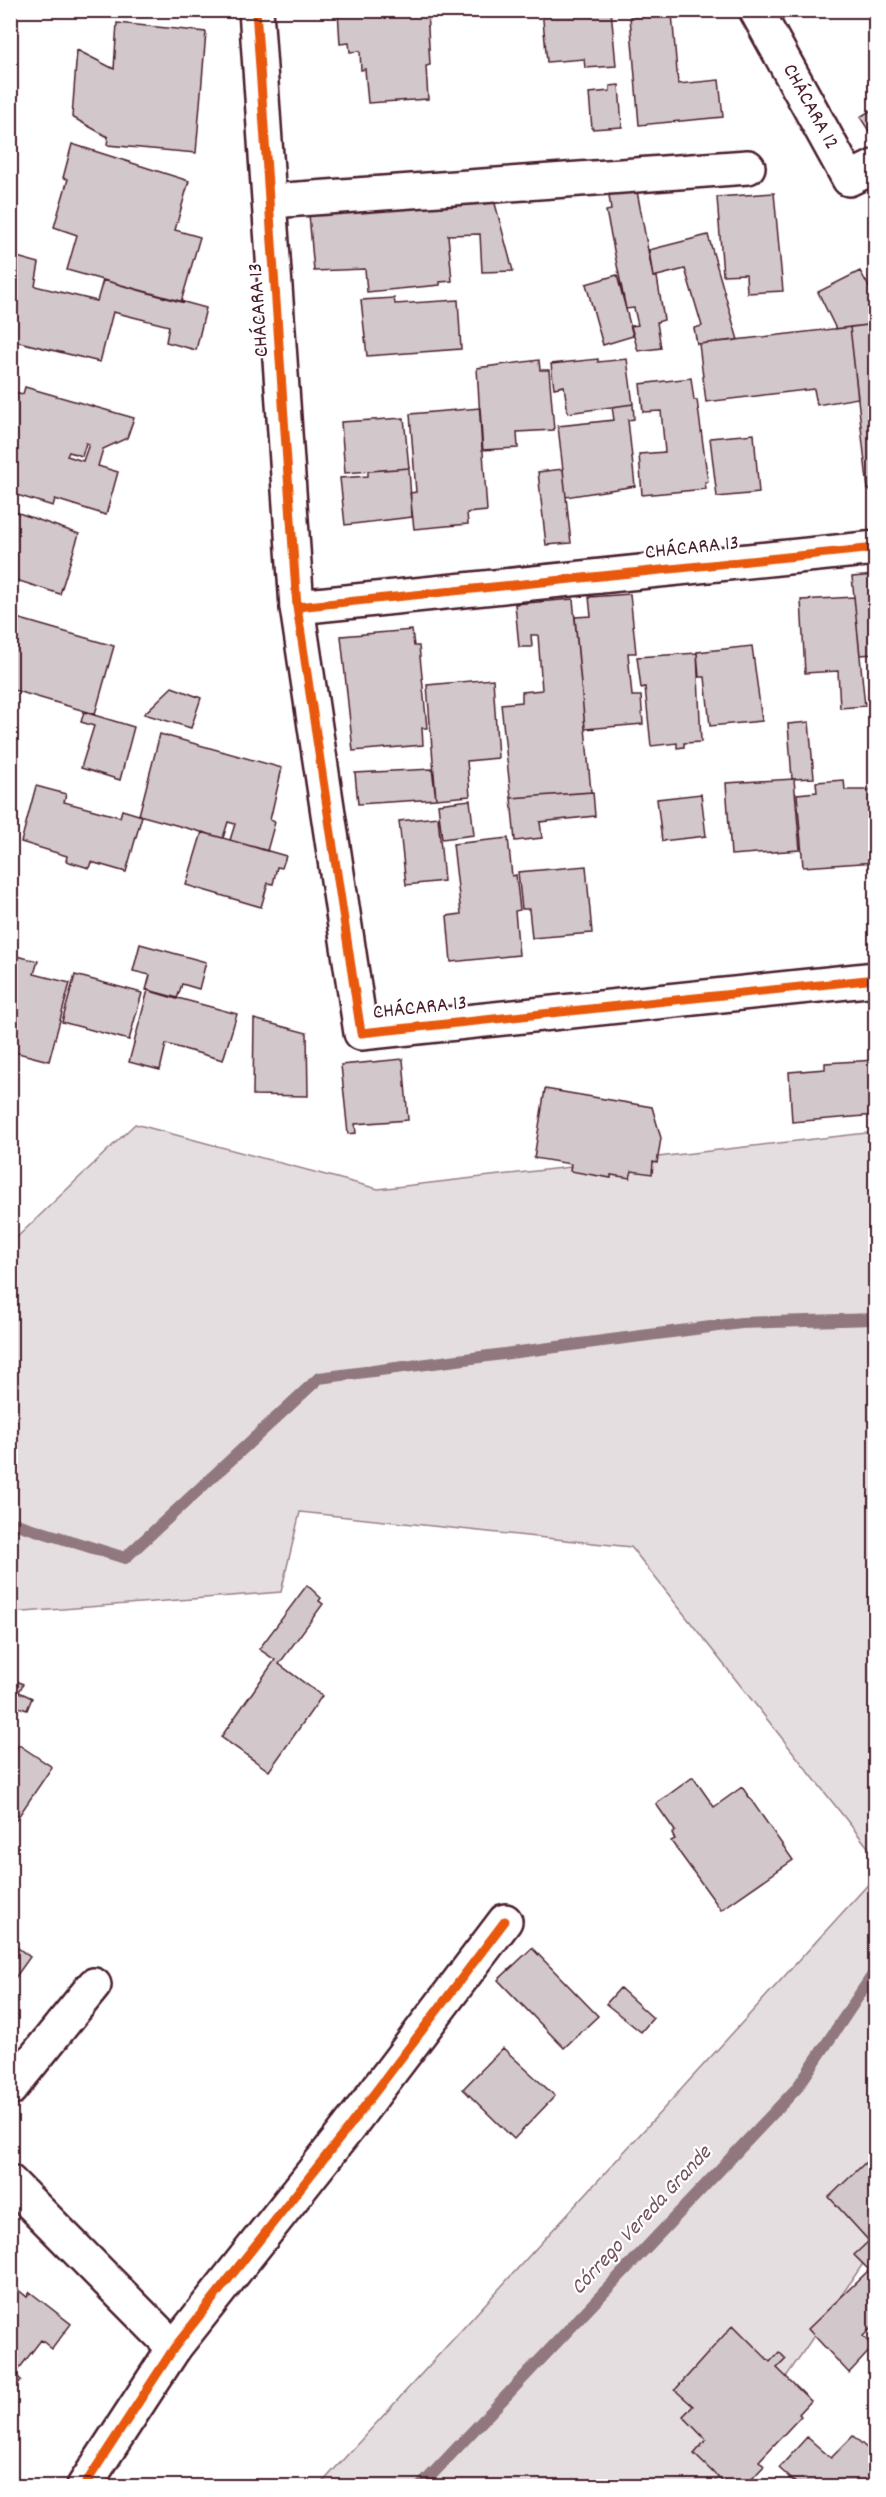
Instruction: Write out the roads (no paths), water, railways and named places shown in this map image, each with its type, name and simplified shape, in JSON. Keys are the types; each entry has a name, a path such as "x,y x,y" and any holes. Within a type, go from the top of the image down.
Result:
{"street":[{"name":"CHÁCARA 13","path":"256,10 271,201 297,607 361,1033 876,979"},
{"name":"CHÁCARA 12","path":"756,10 849,179 876,166"},
{"path":"271,201 748,167"},
{"name":"CHÁCARA 13","path":"297,607 876,548"},
{"path":"84,2487 174,2348 348,2128 505,1921"},
{"path":"10,2089 94,1985"},
{"path":"10,2182 174,2348"}],"waterway":[{"path":"10,1522 125,1558 319,1378 741,1323 876,1319"},
{"name":"Córrego Vereda Grande","path":"421,2486 797,2088 876,1970"}]}
